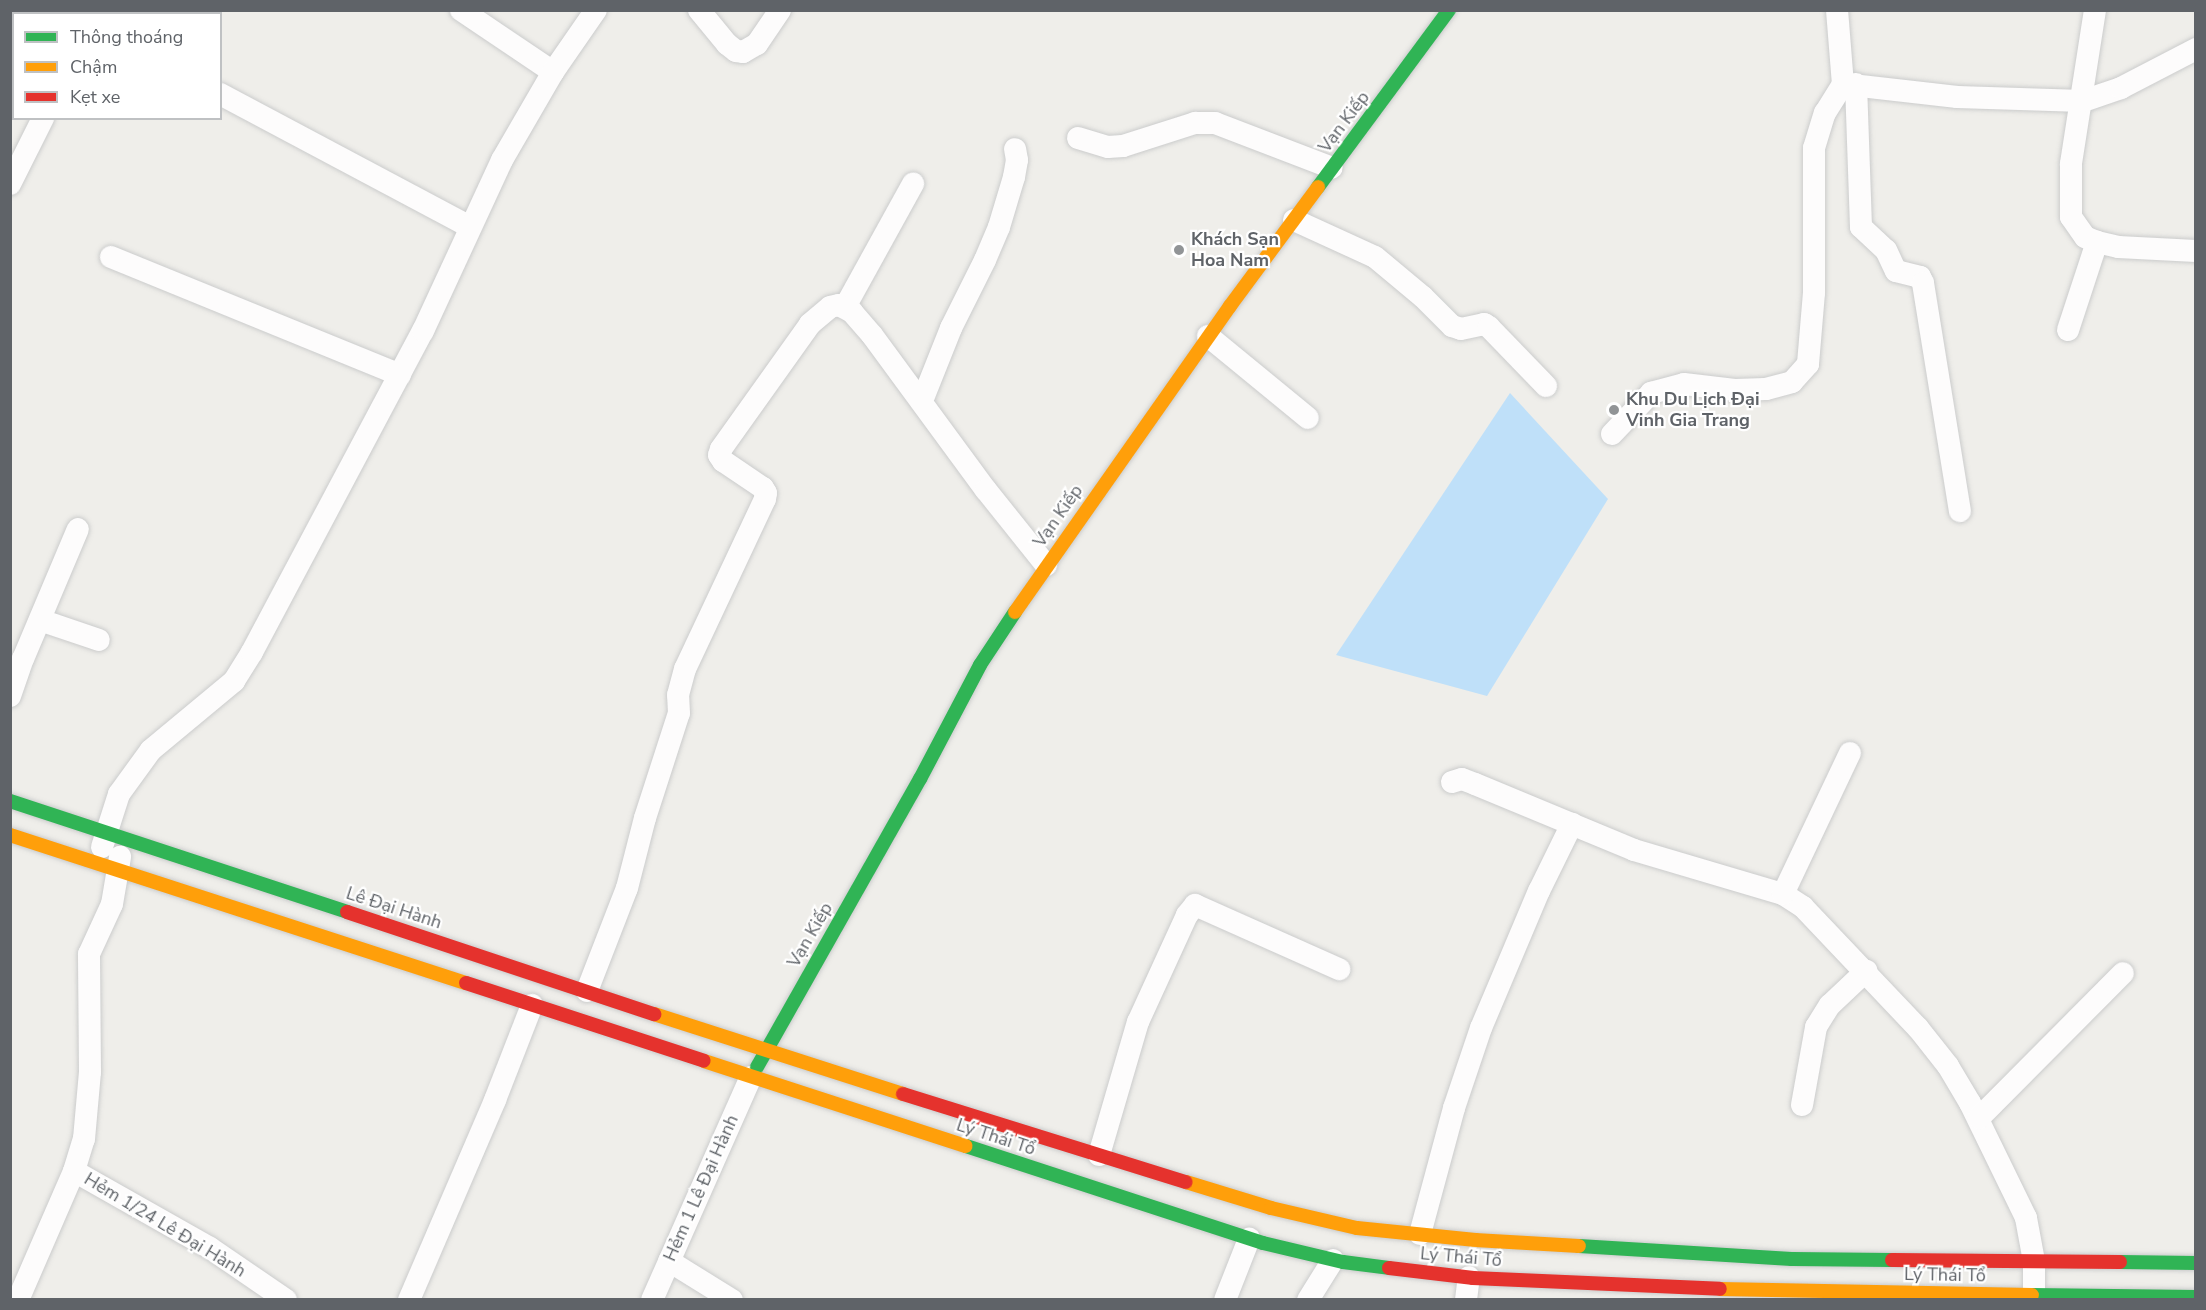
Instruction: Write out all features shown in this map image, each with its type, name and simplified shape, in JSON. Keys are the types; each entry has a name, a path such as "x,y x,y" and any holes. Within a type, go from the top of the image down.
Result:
{"main road":[{"name":"Vạn Kiếp","path":"751,1077 920,779 980,665 1046,565 1209,336 1449,10"},
{"name":"Lê Đại Hành","path":"10,801 766,1050"},
{"path":"10,835 751,1077"},
{"name":"Lý Thái Tổ","path":"766,1050 1271,1208 1357,1228 1792,1259 2196,1263"},
{"name":"Lý Thái Tổ","path":"751,1077 1249,1239 1333,1260 1469,1277 1791,1292 2034,1297 2196,1297"}],"street":[{"path":"461,10 553,72"},
{"path":"18,1299 74,1171 84,1139 90,1072 89,954 111,904 107,866 115,835 119,794 151,750 234,681 298,569 400,375 441,294 502,160 553,72 596,10"},
{"path":"699,10 728,44 736,51 743,52 757,44 780,10"},
{"path":"1837,10 1849,84 1861,227 1886,250 1896,271 1920,277 1923,283 1960,511"},
{"path":"2095,10 2072,164 2070,208 2075,225 2085,237 2118,247 2196,251"},
{"path":"1849,84 1958,97 2083,101 2121,88 2196,49"},
{"path":"1612,434 1651,393 1684,384 1735,390 1766,389 1792,382 1808,364 1814,293 1814,148 1825,113 1849,84"},
{"path":"222,95 470,226"},
{"path":"10,184 42,120"},
{"path":"1078,138 1108,147 1124,146 1205,122 1230,128 1332,168"},
{"path":"922,401 951,328 986,260 999,227 1014,177 1017,160 1014,149"},
{"path":"845,307 913,184"},
{"path":"1294,220 1375,257 1423,297 1452,326 1461,329 1484,324 1489,327 1546,386"},
{"path":"2067,330 2097,242"},
{"path":"111,257 400,375"},
{"path":"587,991 627,888 645,818 679,713 678,694 685,669 765,499 766,493 763,488 723,461 719,455 721,449 801,334 830,307 845,307 872,335 986,490 1046,565"},
{"path":"1209,336 1308,418"},
{"path":"10,696 78,529"},
{"path":"40,620 99,640"},
{"path":"1783,894 1850,753"},
{"path":"1452,782 1462,779 1634,850 1783,894 1809,913 1918,1028 1948,1066 1979,1118 2026,1218 2034,1261 2034,1297"},
{"path":"1420,1234 1454,1108 1481,1028 1539,891 1572,824"},
{"path":"1099,1155 1138,1022 1187,915 1196,905 1340,969"},
{"path":"1802,1105 1816,1027 1830,1005 1866,971"},
{"path":"1979,1118 2123,973"},
{"path":"409,1299 495,1100 532,1005"},
{"name":"Hẻm 1 Lê Đại Hành","path":"652,1299 751,1077"},
{"name":"Hẻm 1/24 Lê Đại Hành","path":"74,1171 210,1248 286,1299"},
{"path":"1225,1299 1249,1239"},
{"path":"1308,1299 1333,1260"},
{"path":"669,1261 732,1299"},
{"path":"1466,1299 1469,1277"}],"water":[{"path":"1510,393 1608,499 1487,696 1336,655"}],"traffic: fast":[{"path":"1318,187 1449,10"},
{"path":"757,1067 920,779 980,665 1015,612"},
{"path":"10,801 347,912"},
{"path":"966,1146 1263,1243 1343,1262 1389,1268"},
{"path":"1579,1246 1792,1259 1892,1260"},
{"path":"2120,1262 2196,1263"},
{"path":"2032,1295 2196,1297"}],"traffic: slow":[{"path":"1015,612 1230,306 1318,187"},
{"path":"10,835 466,983"},
{"path":"654,1014 903,1094"},
{"path":"704,1061 966,1146"},
{"path":"1186,1182 1271,1208 1357,1228 1475,1240 1579,1246"},
{"path":"1720,1289 2032,1295"}],"traffic: jam":[{"path":"347,912 654,1014"},
{"path":"466,983 704,1061"},
{"path":"903,1094 1186,1182"},
{"path":"1892,1260 2120,1262"},
{"path":"1389,1268 1473,1278 1720,1289"}],"place":[{"name":"Khách Sạn Hoa Nam","path":"1179,250"},
{"name":"Khu Du Lịch Đại Vinh Gia Trang","path":"1614,410"}]}
